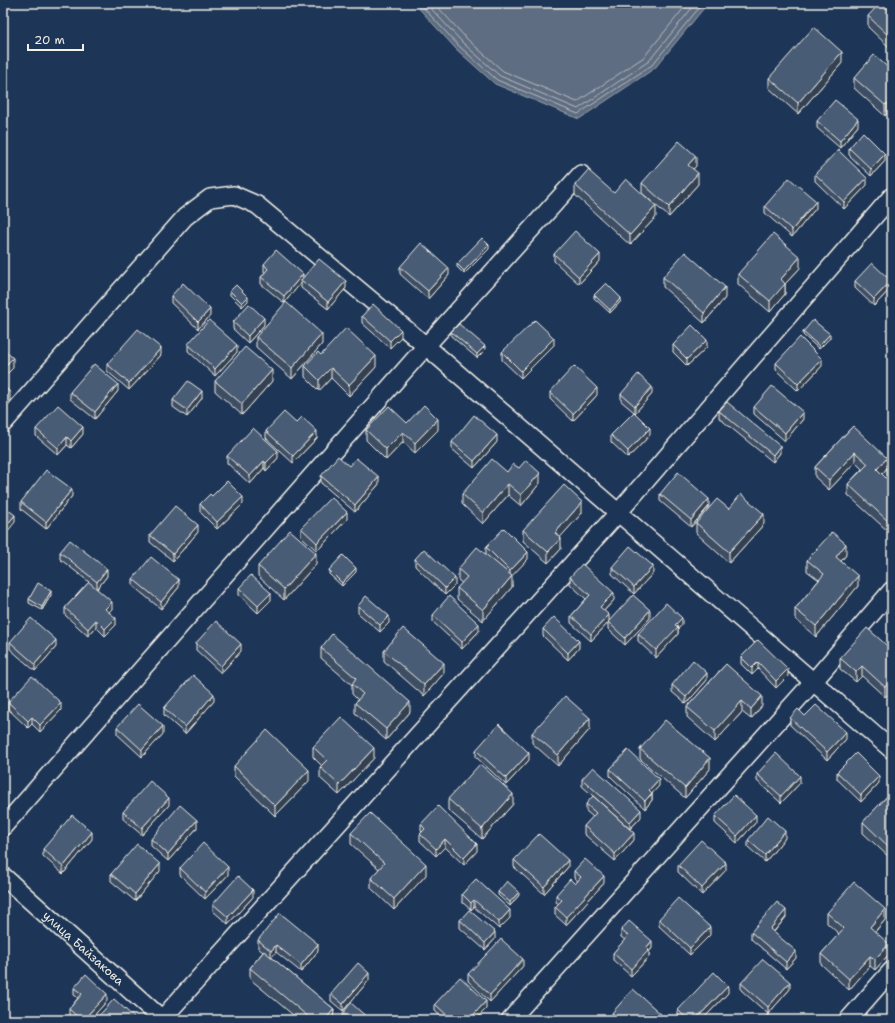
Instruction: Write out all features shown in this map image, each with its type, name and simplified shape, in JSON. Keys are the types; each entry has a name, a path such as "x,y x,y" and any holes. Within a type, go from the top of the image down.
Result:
{"street":[{"path":"3,827 426,346 581,174"},
{"path":"3,424 185,217 210,198 234,195 257,205 426,346 892,750"},
{"path":"162,1020 618,513 892,196"},
{"path":"510,1020 814,681 892,590"},
{"name":"улица Байзакова","path":"3,876 162,1020"},
{"path":"848,1020 892,970"}],"water":[{"path":"414,3 708,3 655,68 579,119 495,84 456,49"}],"building":[{"path":"880,3 892,3 890,8 892,10 892,39 868,16"},
{"path":"814,27 842,52 798,103 769,78"},
{"path":"874,55 892,71 892,108 887,103 885,105 854,78"},
{"path":"835,100 858,119 840,141 817,121"},
{"path":"863,132 885,154 871,169 849,148"},
{"path":"679,141 696,156 688,165 698,173 669,207 642,183"},
{"path":"838,150 867,178 844,202 815,174"},
{"path":"588,170 614,193 626,179 656,206 630,235 575,185"},
{"path":"789,178 816,201 792,230 765,206"},
{"path":"575,231 600,254 579,277 554,254"},
{"path":"773,234 800,257 781,279 785,284 770,301 738,274"},
{"path":"482,238 489,245 464,271 457,264"},
{"path":"421,243 449,268 428,291 400,267"},
{"path":"276,250 303,274 284,296 261,277 268,269 264,264"},
{"path":"685,252 725,287 704,313 663,277"},
{"path":"319,259 346,281 328,302 301,280"},
{"path":"872,263 891,281 874,299 855,281"},
{"path":"183,283 210,309 198,322 171,296"},
{"path":"606,283 621,298 610,310 594,295"},
{"path":"236,285 248,297 242,303 230,291"},
{"path":"286,302 322,334 292,368 256,337"},
{"path":"249,304 264,318 248,336 233,322"},
{"path":"373,304 401,330 390,341 362,316"},
{"path":"209,320 237,345 215,369 188,344"},
{"path":"535,320 554,338 521,371 502,352"},
{"path":"813,320 830,334 819,346 803,332"},
{"path":"459,324 485,346 477,354 451,332"},
{"path":"692,325 707,340 687,359 673,345"},
{"path":"346,328 376,356 349,385 331,368 319,380 305,366 318,352 321,355"},
{"path":"138,329 161,348 129,383 107,364"},
{"path":"800,337 822,359 798,384 776,363"},
{"path":"245,347 272,370 242,404 215,381"},
{"path":"3,349 13,358 3,368"},
{"path":"94,364 118,384 95,412 70,392"},
{"path":"574,366 597,388 573,414 550,392"},
{"path":"638,374 652,387 635,406 621,394"},
{"path":"188,381 202,391 187,410 173,400"},
{"path":"3,385 10,392 3,400"},
{"path":"772,386 803,412 785,433 754,407"},
{"path":"727,402 780,446 773,455 719,411"},
{"path":"58,405 83,427 71,441 67,437 58,448 36,429"},
{"path":"424,405 438,419 415,443 403,432 386,449 366,430 389,406 407,423"},
{"path":"284,412 296,423 302,417 317,431 293,456 266,431"},
{"path":"634,412 650,428 628,451 611,435"},
{"path":"474,415 497,435 474,461 452,442"},
{"path":"853,426 887,458 877,469 892,484 892,521 890,523 848,484 868,464 855,452 829,480 815,467"},
{"path":"253,428 278,451 266,463 264,461 250,476 227,456"},
{"path":"338,456 349,466 356,458 379,477 355,505 321,476"},
{"path":"492,459 507,472 513,464 519,468 526,460 540,473 521,495 508,484 483,513 462,494"},
{"path":"46,470 72,489 46,522 21,502"},
{"path":"678,472 709,499 691,520 660,494"},
{"path":"227,481 243,497 217,522 200,504 210,494 212,496"},
{"path":"564,485 582,502 555,533 561,538 548,552 523,530"},
{"path":"741,494 764,514 729,552 696,523 717,499 729,509"},
{"path":"331,497 347,512 317,543 301,528"},
{"path":"3,506 15,515 3,530"},
{"path":"175,506 198,525 173,554 150,535"},
{"path":"504,528 528,552 510,571 486,547"},
{"path":"290,530 316,553 284,589 258,566"},
{"path":"832,532 846,544 836,557 858,576 816,626 795,609 824,574 807,560"},
{"path":"70,540 107,569 97,582 60,552"},
{"path":"630,546 653,566 634,587 612,567"},
{"path":"477,547 512,576 483,610 457,588 467,577 458,569"},
{"path":"424,549 455,578 445,588 415,559"},
{"path":"343,555 356,568 342,583 329,570"},
{"path":"151,557 179,580 161,602 133,579"},
{"path":"582,564 614,593 600,607 609,615 591,634 571,616 590,595 570,577"},
{"path":"251,575 271,593 258,606 239,588"},
{"path":"89,582 112,602 105,609 116,618 105,629 96,620 88,629 65,608"},
{"path":"38,583 51,591 42,607 29,599"},
{"path":"633,595 650,610 625,638 608,622"},
{"path":"366,596 389,616 380,625 358,606"},
{"path":"449,596 479,624 462,642 433,615"},
{"path":"666,603 682,618 675,625 678,627 656,650 638,634"},
{"path":"554,617 579,641 568,653 543,629"},
{"path":"31,618 56,640 35,664 10,642"},
{"path":"216,621 241,644 221,666 196,643"},
{"path":"403,628 444,663 424,685 384,651"},
{"path":"867,628 892,650 892,679 885,687 862,666 856,672 840,658"},
{"path":"332,634 410,702 386,729 355,703 363,694 352,684 356,678 321,648"},
{"path":"758,640 788,669 776,681 758,662 752,668 741,657"},
{"path":"693,660 707,673 686,697 672,685"},
{"path":"726,664 762,696 751,709 742,701 715,731 687,707"},
{"path":"193,675 214,694 185,727 164,708"},
{"path":"32,676 61,703 40,725 32,717 28,721 8,702"},
{"path":"565,696 590,718 558,755 532,733"},
{"path":"138,704 163,726 142,750 117,727"},
{"path":"816,705 846,732 827,752 790,718 798,709 805,716"},
{"path":"341,717 374,748 339,785 320,767 327,760 313,747"},
{"path":"665,720 710,758 685,788 640,749"},
{"path":"499,724 529,753 506,778 476,750"},
{"path":"267,730 309,770 275,806 234,766"},
{"path":"628,750 659,779 649,790 652,793 645,801 610,769"},
{"path":"776,753 800,776 781,796 757,774"},
{"path":"856,753 879,776 861,795 837,772"},
{"path":"480,764 513,794 482,829 448,799"},
{"path":"593,767 641,810 630,822 582,779"},
{"path":"150,781 169,798 142,828 123,812"},
{"path":"892,791 892,845 890,848 863,822"},
{"path":"734,795 756,815 737,836 715,816"},
{"path":"593,796 634,833 615,854 584,826 596,813 586,804"},
{"path":"180,805 197,820 168,854 151,839"},
{"path":"438,806 477,844 464,858 445,839 436,849 420,834 425,829 421,824"},
{"path":"370,813 426,864 394,899 371,878 384,863 351,833"},
{"path":"72,815 92,832 63,867 43,849"},
{"path":"768,816 785,831 765,855 748,840"},
{"path":"539,834 568,860 544,887 514,860"},
{"path":"701,840 726,863 702,888 678,865"},
{"path":"203,843 228,867 205,892 180,868"},
{"path":"137,844 160,864 135,894 111,874"},
{"path":"585,859 604,876 566,917 555,907 562,900 556,895 570,879 575,884 581,877 574,871"},
{"path":"238,876 253,890 228,917 213,904"},
{"path":"476,879 510,910 499,922 474,900 471,903 462,894"},
{"path":"507,881 519,892 510,902 498,892"},
{"path":"854,882 885,909 870,927 889,944 875,959 870,956 849,979 821,954 844,928 827,913"},
{"path":"678,898 710,927 690,948 659,919"},
{"path":"777,902 786,910 770,929 796,951 786,962 751,932"},
{"path":"469,910 495,932 485,943 460,920"},
{"path":"280,913 318,944 301,965 276,945 271,951 258,940"},
{"path":"629,921 652,941 646,948 649,950 631,969 613,953 628,936 621,930"},
{"path":"501,939 523,959 490,995 468,974"},
{"path":"264,951 334,1009 325,1020 312,1020 250,968"},
{"path":"763,959 790,982 768,1007 741,983"},
{"path":"358,963 369,973 343,1004 331,994"},
{"path":"714,972 728,986 695,1020 688,1020 678,1010"},
{"path":"86,974 107,994 83,1020 81,1020 69,1009 82,994 74,988"},
{"path":"460,977 486,1001 469,1020 452,1020 435,1004"},
{"path":"633,989 662,1015 658,1020 620,1020 612,1013"},
{"path":"114,999 137,1020 95,1020"},
{"path":"351,1003 370,1020 351,1020 343,1013"},
{"path":"768,1014 774,1020 763,1020"},
{"path":"419,1015 424,1020 415,1020"}]}
